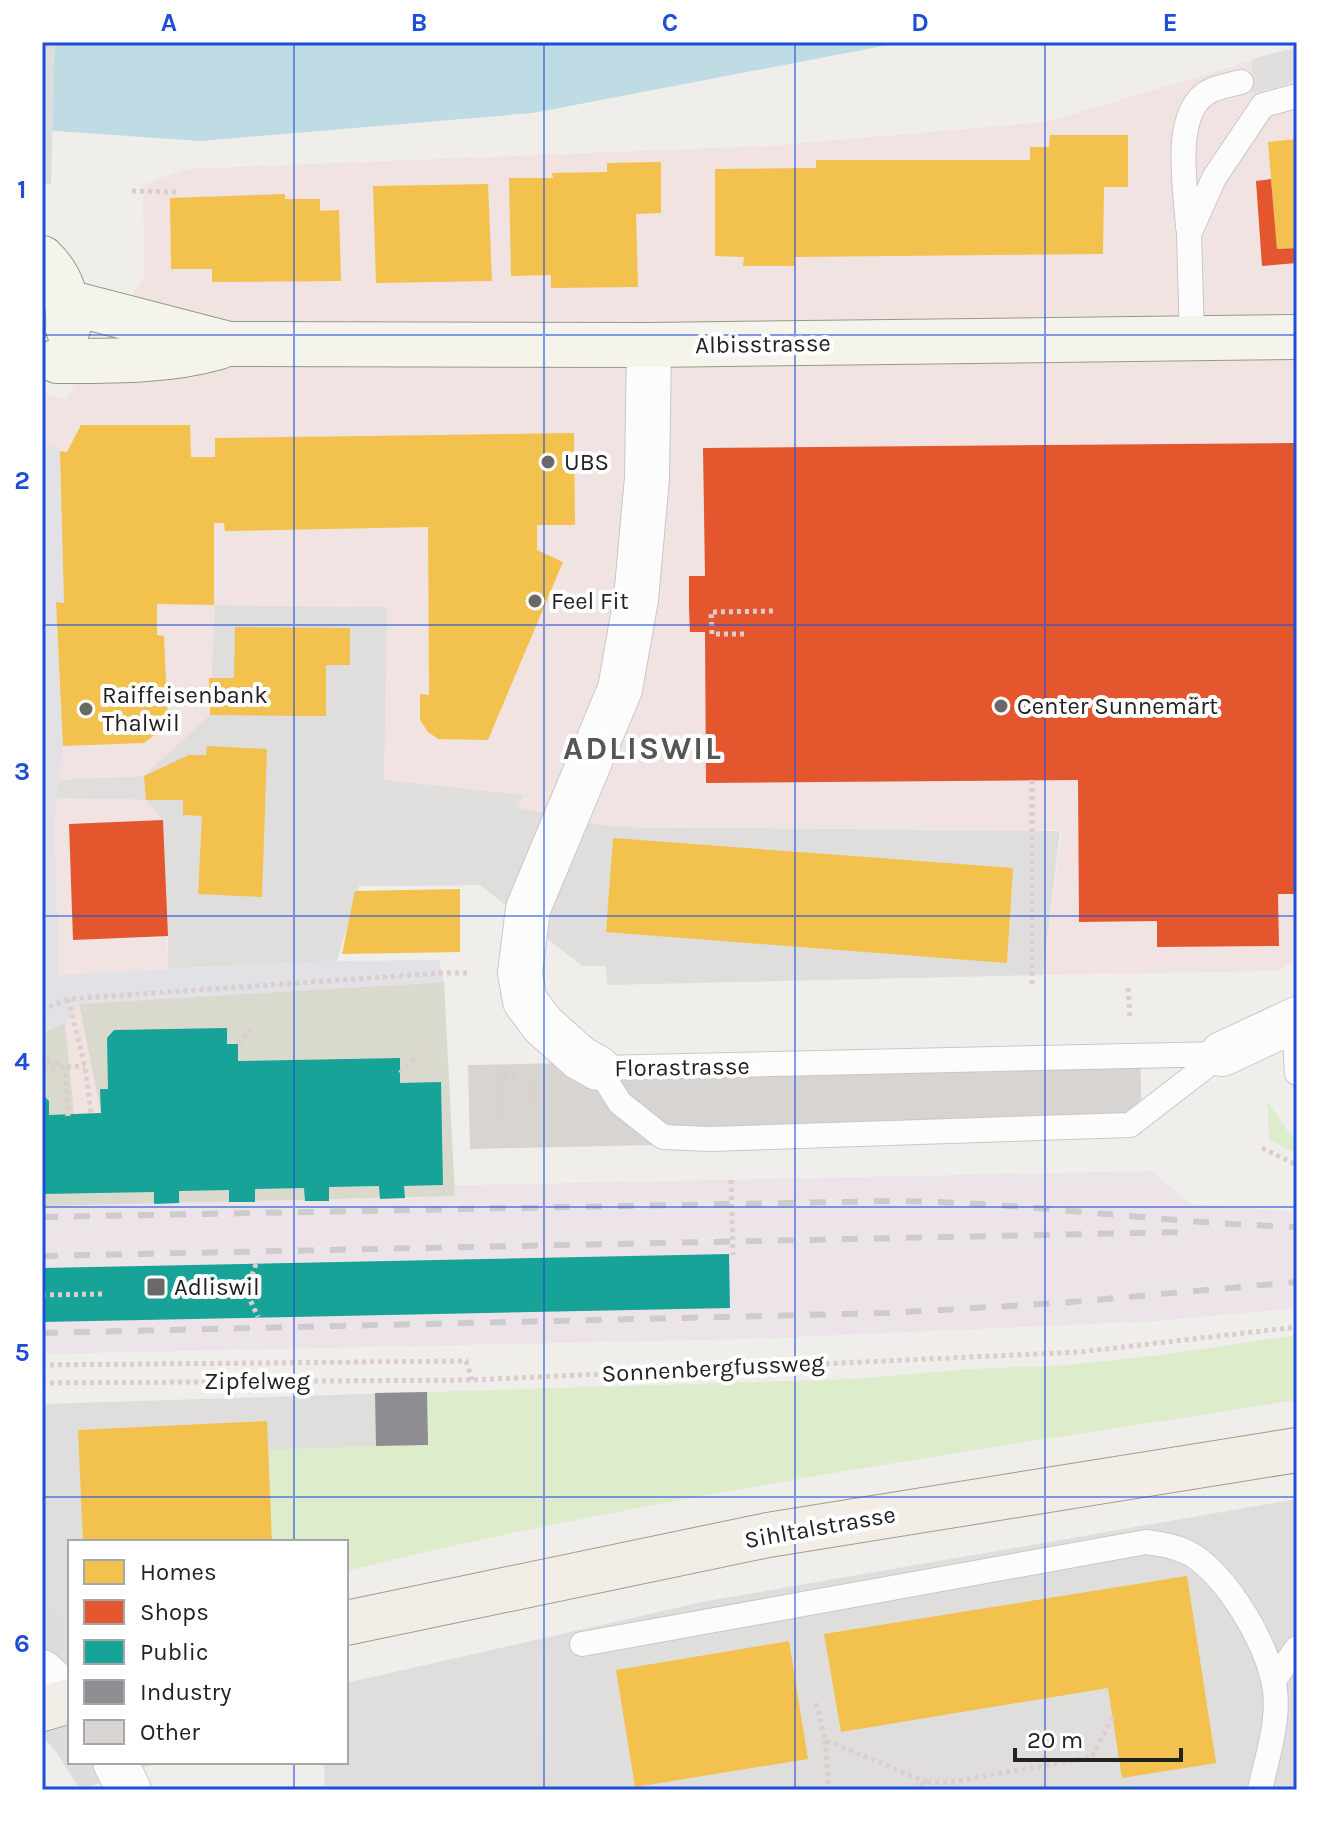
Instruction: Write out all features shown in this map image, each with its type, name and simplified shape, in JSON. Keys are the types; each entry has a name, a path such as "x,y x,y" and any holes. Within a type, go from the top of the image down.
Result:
{"main road":[{"path":"42,258 55,273 67,302 67,333 50,371"},
{"name":"Albisstrasse","path":"67,302 229,344 649,345 1297,337"},
{"name":"Albisstrasse","path":"50,371 192,355 229,344"},
{"name":"Sihltalstrasse","path":"348,1623 768,1535 1297,1450"},
{"path":"42,1709 68,1701"}],"street":[{"name":"Florastrasse","path":"598,1068 580,1058 543,1025 525,1001 520,973 528,909 620,689 636,599 647,478 649,345"},
{"name":"Florastrasse","path":"1222,1054 1296,1020"},
{"path":"42,1672 68,1698"}],"lane":[{"path":"1192,339 1184,139 1190,110 1206,92 1241,82"},
{"path":"1189,234 1214,178 1263,105 1297,96"},
{"path":"1296,1020 1297,1073"},
{"path":"598,1068 620,1103 663,1137 731,1139 1130,1125 1222,1054"},
{"name":"Florastrasse","path":"598,1068 1222,1054"},
{"path":"582,1644 1146,1542 1166,1544 1192,1555 1222,1580 1254,1632 1274,1680 1275,1718 1260,1790"},
{"path":"1274,1680 1297,1648"}],"path":[{"path":"132,191 177,192"},
{"path":"744,634 712,634 711,612 777,611"},
{"path":"1032,780 1032,985"},
{"path":"42,1010 68,999 469,973"},
{"path":"68,999 85,1066 91,1114"},
{"path":"238,1044 254,1027"},
{"path":"400,1073 418,1056"},
{"path":"42,1068 47,1062 56,1062 65,1070 68,1116"},
{"path":"42,1068 85,1066"},
{"path":"501,1120 500,1076 529,1074 530,1103"},
{"path":"731,1139 733,1255"},
{"path":"1262,1148 1297,1165"},
{"path":"256,1264 246,1291 258,1317"},
{"path":"181,1293 246,1291"},
{"path":"42,1295 102,1294"},
{"name":"Sonnenbergfussweg","path":"472,1380 1079,1352 1297,1327"},
{"path":"42,1365 466,1361 472,1380"},
{"name":"Zipfelweg","path":"42,1383 472,1380"},
{"path":"816,1703 825,1740 829,1790"},
{"path":"825,1740 927,1782 952,1782 1092,1757 1113,1717"},
{"path":"914,1790 927,1782"}],"shaded area":[{"path":"1297,47 1297,958 1279,971 1043,975 1062,830 613,827 384,780 387,607 215,605 210,715 144,776 51,780 51,798 146,800 163,820 168,969 337,961 441,1082 42,1194 42,393 65,399 144,276 143,185 185,169 767,146 1046,122"},
{"path":"1297,47 1297,81 1251,94 1252,59"},
{"path":"42,441 60,451 64,603 56,603 63,746 54,824 59,975 337,961 439,960 444,982 79,1004 65,1023 42,1033"},
{"path":"214,605 388,607 613,827 1060,831 1043,975 607,985 606,966 582,966 480,885 359,886 337,961 168,969 168,936 146,800 51,798 51,780 144,776"},
{"path":"384,780 524,795 480,885 358,886"},
{"path":"444,982 455,1196 42,1206 42,1033 65,1023 74,1114 101,1113 79,1004"},
{"path":"1151,1171 1191,1204 1297,1212 1297,1308 1158,1321 748,1339 42,1354 42,1194"},
{"path":"427,1392 428,1445 268,1450 272,1540 68,1540 68,1619 42,1600 42,1404"},
{"path":"1297,1499 1297,1790 325,1790 324,1764 348,1764 348,1683 702,1602"},
{"path":"565,1648 590,1769 550,1775 524,1657"}],"green space":[{"path":"1267,1101 1289,1133 1297,1139 1297,1154 1269,1140"},
{"path":"1297,1335 1297,1400 701,1496 348,1571 348,1540 272,1540 268,1450 428,1444 427,1392 854,1379 1068,1365"}],"water":[{"path":"42,42 904,42 533,113 200,141 42,130"}],"pier":[{"path":"42,42 55,42 51,184 42,184"},
{"path":"42,1600 68,1619 68,1764 154,1764 80,1790 57,1753 42,1736"}],"building: Homes":[{"path":"1050,135 1128,135 1128,187 1104,187 1103,254 795,257 795,266 743,266 744,257 715,256 715,169 816,168 816,160 1030,160 1030,147 1049,147"},
{"path":"1297,139 1297,248 1277,249 1268,142"},
{"path":"661,162 661,213 636,214 638,287 551,288 551,275 511,276 509,178 553,178 552,173 607,172 607,163"},
{"path":"488,184 492,281 376,283 373,186"},
{"path":"285,194 285,199 320,199 320,211 339,210 341,281 212,282 212,269 171,269 170,198"},
{"path":"81,425 190,425 191,457 215,457 215,438 574,433 575,525 537,525 537,550 563,562 488,740 438,739 428,732 420,720 420,694 429,695 428,527 225,531 224,523 214,523 214,605 157,604 157,635 164,636 168,725 144,743 63,746 56,602 64,603 60,451 67,452"},
{"path":"235,627 350,628 350,665 326,665 326,716 210,715 209,678 234,678"},
{"path":"207,746 267,749 262,897 198,894 202,816 183,815 183,800 146,800 144,776 189,755 206,755"},
{"path":"613,838 1013,868 1007,963 606,932"},
{"path":"460,889 460,952 342,954 355,891"},
{"path":"267,1421 272,1540 83,1540 78,1430"},
{"path":"1187,1576 1216,1763 1122,1778 1108,1688 841,1732 824,1634"},
{"path":"789,1641 808,1759 635,1787 616,1670"}],"building: Shops":[{"path":"1271,179 1277,249 1297,248 1297,263 1262,266 1256,181"},
{"name":"Center Sunnemärt","path":"1297,443 1297,894 1278,894 1279,946 1157,947 1157,921 1079,922 1078,780 706,783 705,632 690,632 689,609 689,576 705,576 703,448"},
{"path":"163,820 168,936 73,940 69,824"}],"building: Public":[{"path":"227,1028 227,1044 238,1044 238,1061 400,1058 400,1083 441,1082 443,1185 404,1186 405,1198 380,1199 379,1186 329,1187 329,1201 305,1201 304,1188 255,1189 255,1202 229,1202 229,1190 179,1191 179,1203 154,1204 154,1192 42,1194 42,1094 49,1101 49,1115 101,1113 100,1089 108,1089 107,1038 114,1030"},
{"path":"729,1254 730,1308 42,1322 42,1268"}],"building: Industry":[{"path":"427,1392 428,1445 376,1446 375,1393"}],"building: Other":[{"path":"1140,1051 1142,1134 470,1149 468,1065"}],"railway":[{"path":"42,1217 892,1201 993,1205 1297,1227"},
{"path":"42,1256 1185,1232"},
{"path":"42,1333 889,1313 1060,1303 1297,1282"}],"place":[{"name":"UBS","path":"548,462"},
{"name":"Feel Fit","path":"535,601"},
{"name":"Center Sunnemärt","path":"1001,706"},
{"name":"Raiffeisenbank Thalwil","path":"86,709"},
{"name":"Adliswil","path":"156,1287"}],"district":[{"name":"ADLISWIL","path":"643,748"}]}
